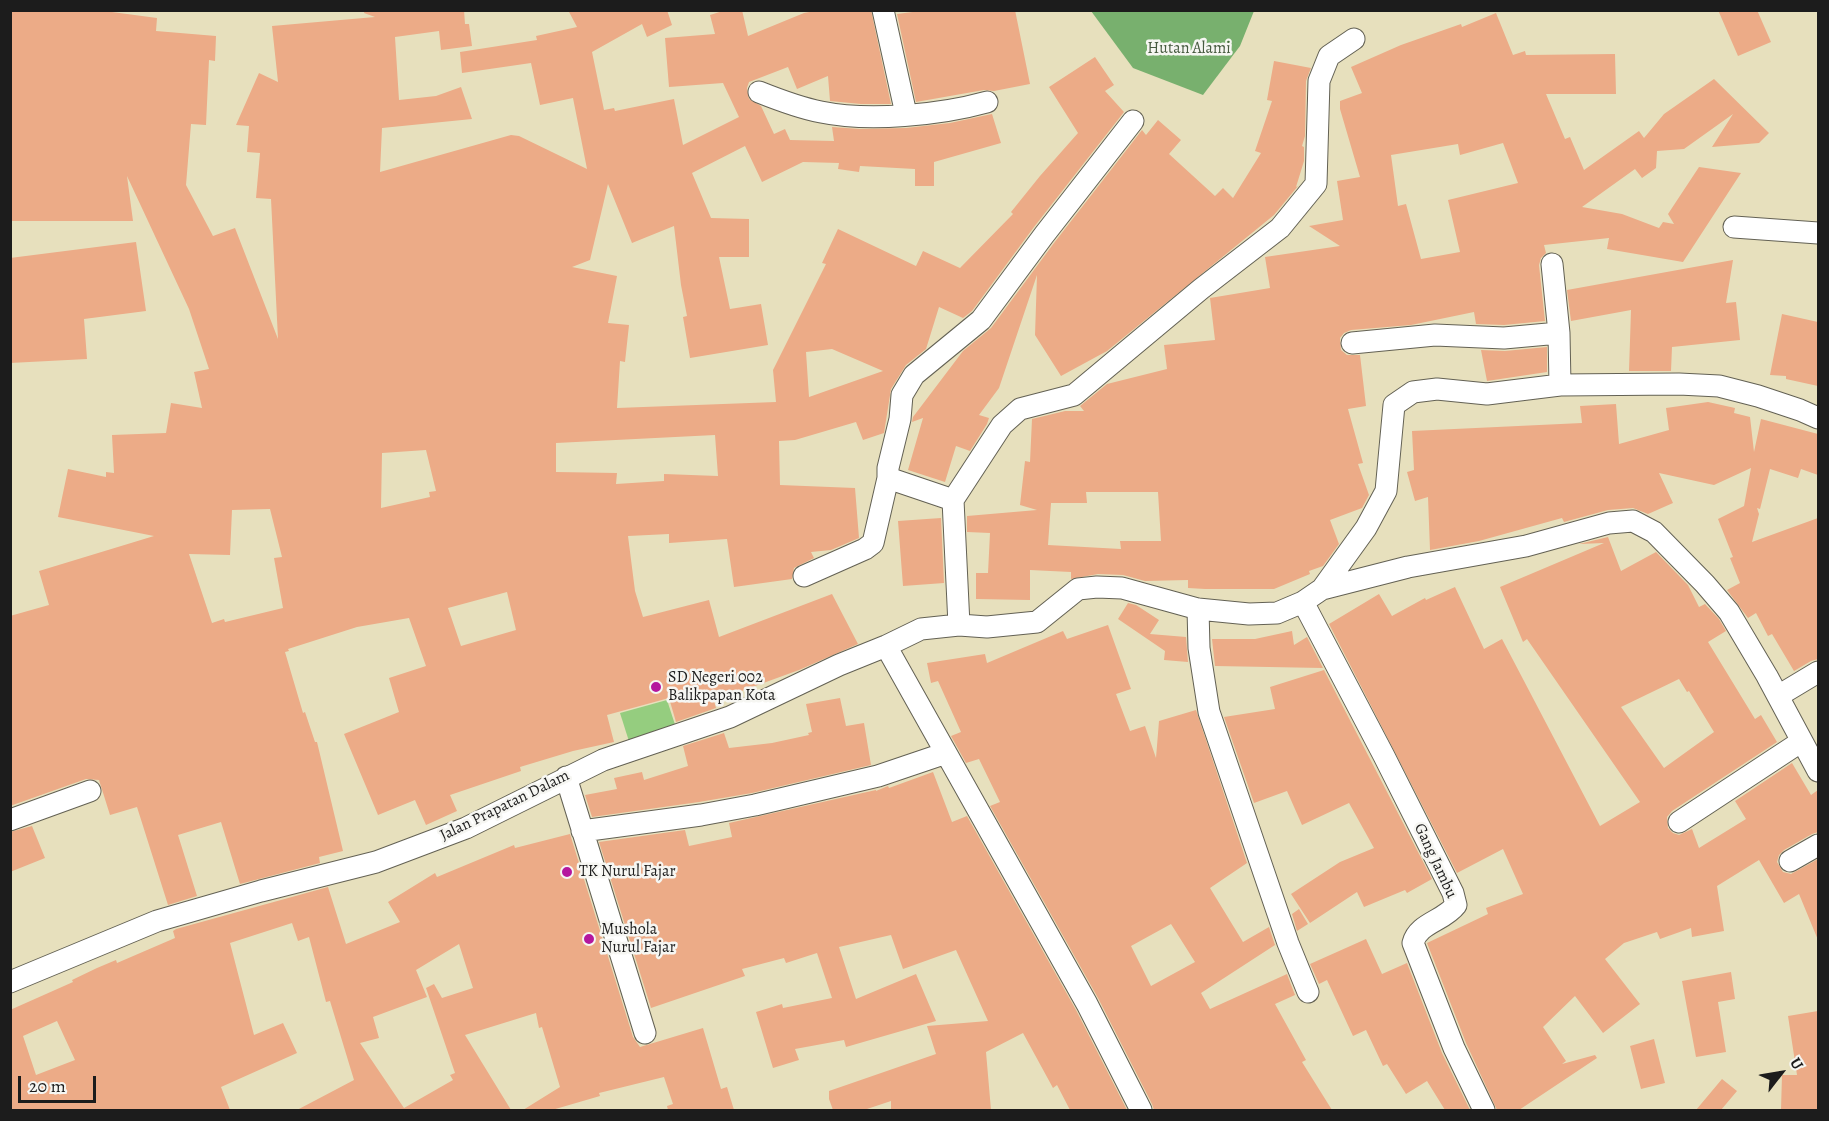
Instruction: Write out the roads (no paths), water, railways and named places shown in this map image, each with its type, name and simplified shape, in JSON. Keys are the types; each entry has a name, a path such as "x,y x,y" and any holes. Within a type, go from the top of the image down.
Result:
{"street":[{"path":"883,10 906,114"},
{"path":"959,625 953,500 1002,425 1020,409 1074,395 1201,289 1280,228 1316,184 1319,81 1329,56 1354,39"},
{"path":"759,92 821,112 852,116 937,113 987,102"},
{"path":"804,576 865,549 873,543 900,419 902,395 914,375 981,320 1133,121"},
{"path":"1734,226 1818,233"},
{"path":"1552,264 1559,333 1560,385"},
{"path":"1352,343 1435,335 1504,338 1559,333"},
{"path":"1322,589 1366,528 1386,491 1394,405 1413,392 1437,389 1487,394 1560,385 1719,386 1800,410 1818,418"},
{"path":"888,478 953,500"},
{"path":"1322,589 1408,567 1526,546 1609,523 1633,521 1654,532 1729,612 1818,771"},
{"name":"Jalan Prapatan Dalam","path":"10,982 156,921 376,862 466,828 603,760 730,717 921,629 959,625 987,627 1037,622 1078,589 1097,587 1122,588 1198,609 1249,614 1277,613 1304,602 1322,589"},
{"name":"Gang Jambu","path":"1304,602 1453,893 1455,905 1449,914 1420,929 1413,943 1454,1048 1484,1110"},
{"path":"1198,609 1199,648 1209,712 1288,943 1308,992"},
{"path":"886,646 1086,1004 1141,1110"},
{"path":"1778,696 1818,672"},
{"path":"1679,822 1802,741"},
{"path":"582,831 701,815 755,805 878,776 946,753"},
{"path":"566,777 645,1033"},
{"path":"10,820 90,791"},
{"path":"1790,861 1818,845"}],"place":[{"name":"SD Negeri 002 Balikpapan Kota","path":"656,687"},
{"name":"TK Nurul Fajar","path":"567,872"},
{"name":"Mushola Nurul Fajar","path":"589,939"}],"park label":[{"name":"Hutan Alami","path":"1189,49"}]}
